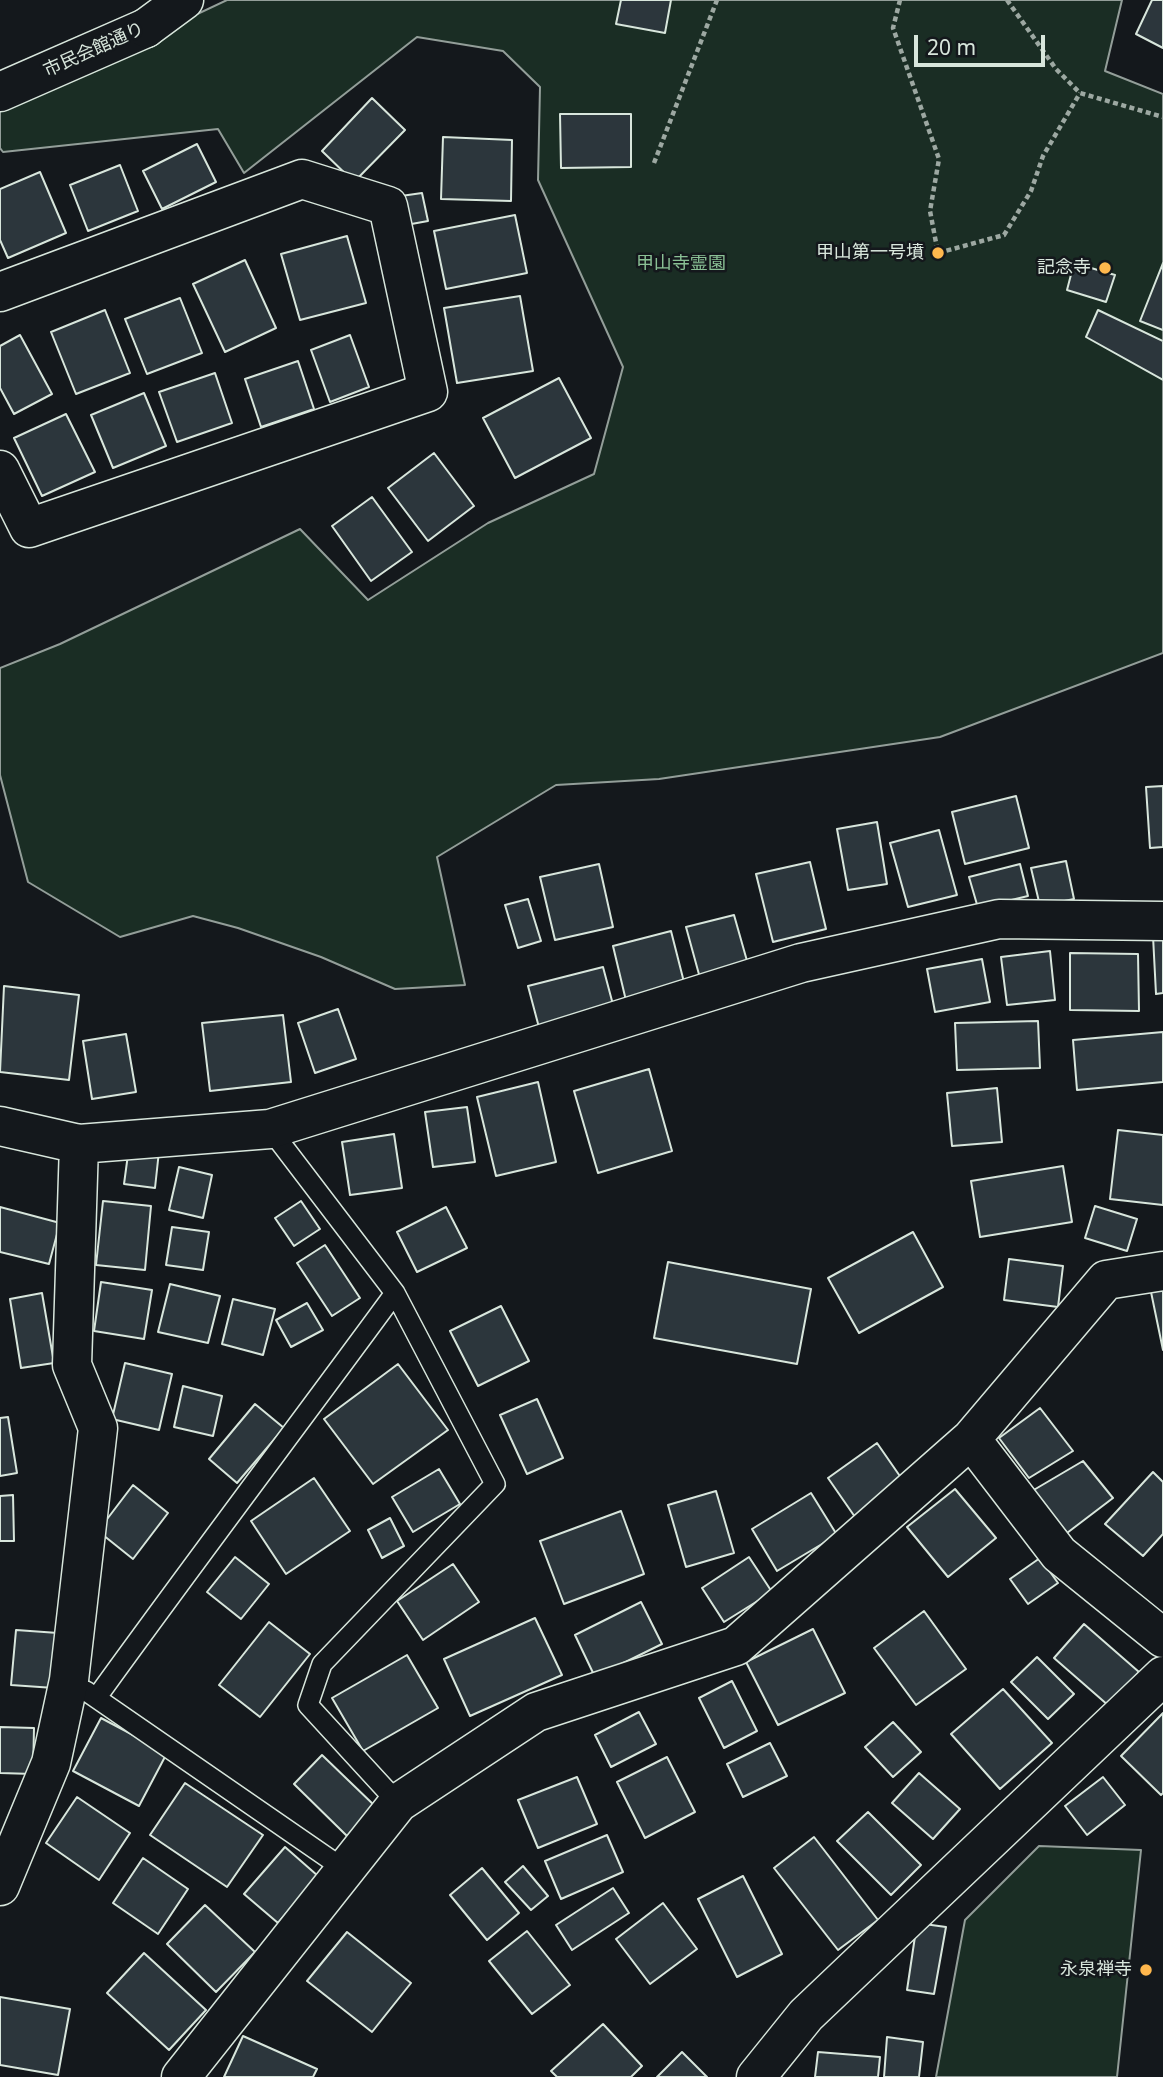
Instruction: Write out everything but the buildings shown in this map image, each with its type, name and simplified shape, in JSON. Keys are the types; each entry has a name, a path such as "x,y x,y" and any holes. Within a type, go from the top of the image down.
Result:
{"street":[{"name":"市民会館通り","path":"0,92 145,28 184,0"},
{"path":"0,292 302,179 388,206 428,392 29,528 0,470"},
{"path":"0,1126 79,1144 270,1129 801,963 999,919 1163,921"},
{"path":"0,1886 83,1688 98,1428 72,1365 79,1144"},
{"path":"181,2077 398,1803 536,1712 736,1646 971,1439 1106,1280 1163,1271"},
{"path":"971,1439 1059,1554 1163,1638"},
{"path":"756,2077 806,2015 1163,1676"}],"lane":[{"path":"270,1129 395,1293 495,1484 322,1664 308,1706 398,1803"},
{"path":"345,1869 83,1688 242,1496 395,1293"}],"path":[{"path":"653,163 717,0"},
{"path":"900,0 893,28 939,159 930,211 938,253 1004,235 1031,191 1042,156 1080,93"},
{"path":"1007,0 1056,69 1080,93 1163,117"}],"green space":[{"name":"甲山寺霊園","path":"227,0 1122,0 1105,71 1163,94 1163,653 940,737 659,779 556,785 437,857 465,985 395,989 321,957 238,928 193,916 120,937 28,882 0,775 0,668 60,644 300,529 368,600 488,523 594,474 623,367 538,180 540,87 503,51 417,37 244,173 218,129 3,152 0,148 0,107"},
{"path":"1039,1846 1141,1850 1117,2077 936,2077 965,1920"}],"place":[{"name":"甲山第一号墳","path":"938,253"},
{"name":"記念寺","path":"1105,268"},
{"name":"永泉禅寺","path":"1146,1970"}]}
